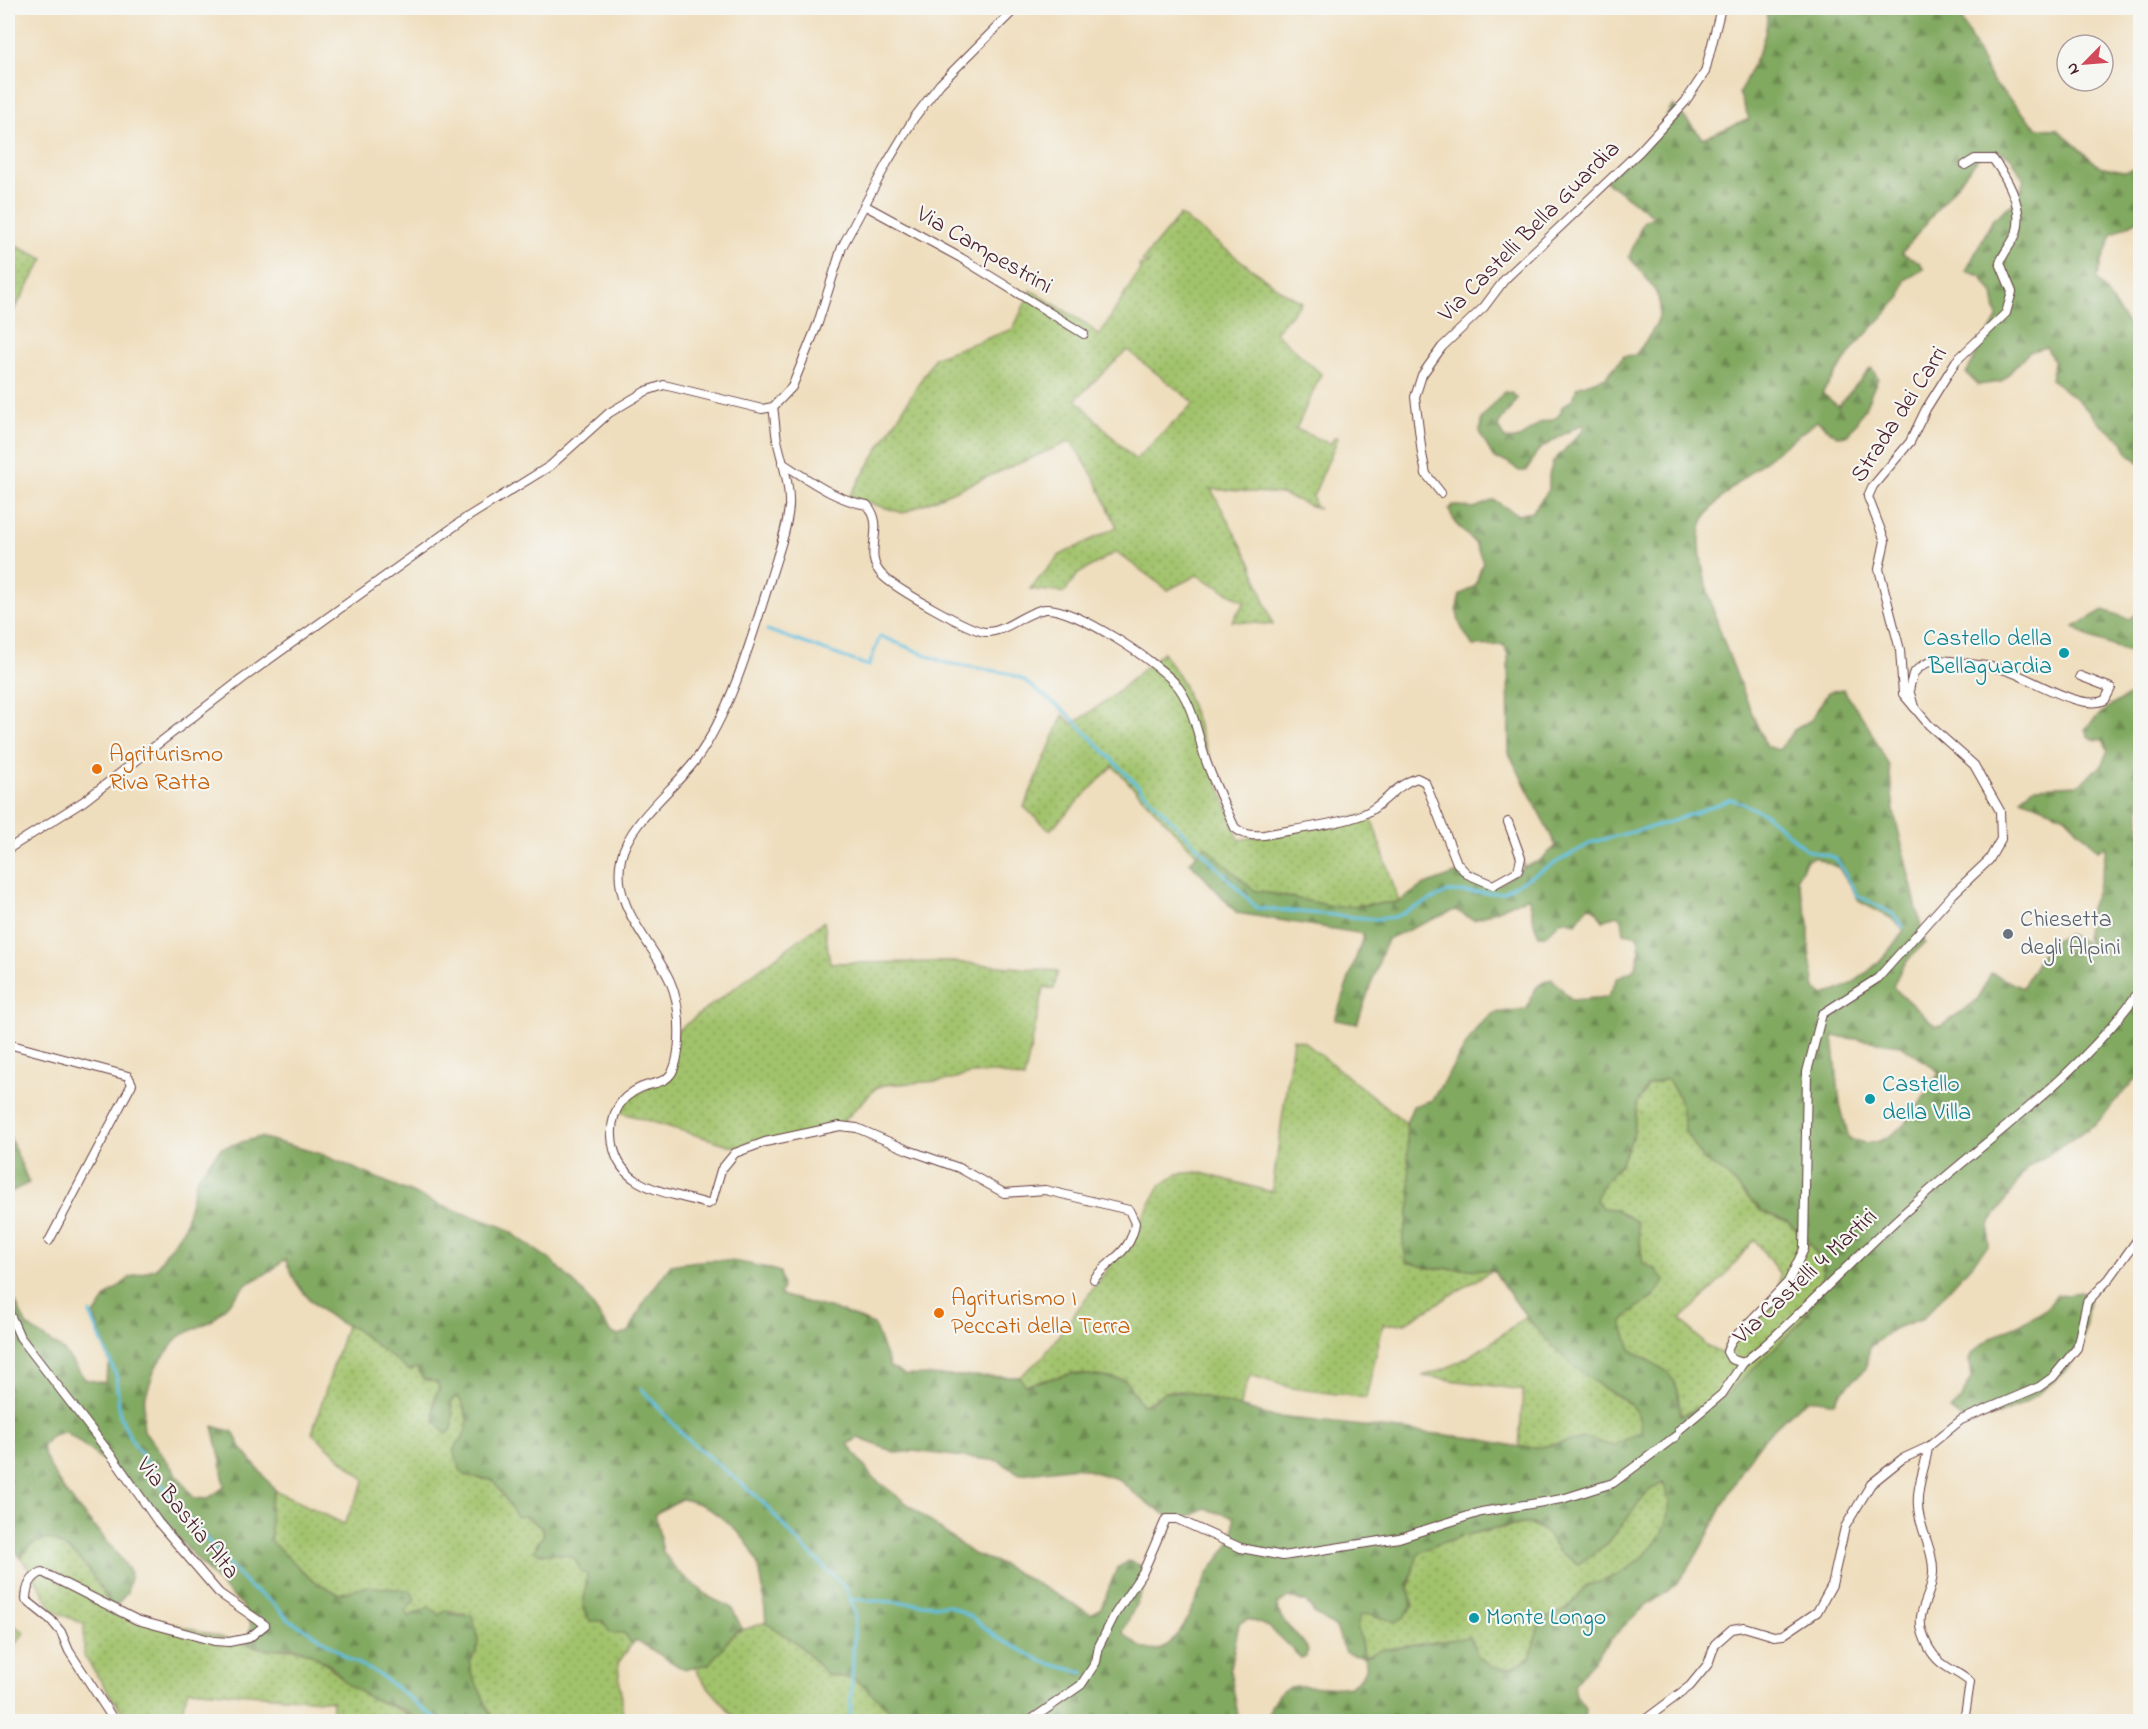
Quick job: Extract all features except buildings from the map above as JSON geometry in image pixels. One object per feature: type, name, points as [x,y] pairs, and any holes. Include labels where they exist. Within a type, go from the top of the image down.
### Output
[{"type":"street","points":[[8,849],[84,801],[242,679],[466,518],[550,466],[596,423],[624,403],[654,387],[673,386],[762,409],[773,407],[782,400],[799,373],[842,247],[914,118],[940,84],[1016,8]]},
{"type":"street","name":"Via Castelli Bella Guardia","points":[[1441,493],[1426,474],[1422,454],[1415,397],[1422,375],[1442,347],[1484,307],[1505,279],[1640,151],[1685,102],[1705,72],[1721,8]]},
{"type":"street","name":"Strada dei Carri","points":[[1914,707],[1906,701],[1903,694],[1900,650],[1879,569],[1884,536],[1868,497],[1910,442],[1926,409],[1956,362],[2002,320],[2010,304],[2011,289],[2000,263],[2017,231],[2015,202],[1994,159],[1975,159],[1965,165]]},
{"type":"street","name":"Via Campestrini","points":[[864,205],[961,258],[1084,334]]},
{"type":"street","points":[[773,407],[787,480],[789,507],[777,555],[745,657],[706,744],[634,832],[620,861],[620,883],[630,915],[669,979],[675,996],[679,1039],[674,1069],[666,1081],[629,1095],[617,1109],[611,1133],[616,1161],[624,1173],[643,1184],[708,1204],[712,1201],[721,1170],[735,1153],[765,1142],[831,1126],[857,1128],[908,1150],[959,1168],[1004,1193],[1045,1190],[1129,1210],[1135,1223],[1131,1236],[1118,1259],[1094,1279]]},
{"type":"street","points":[[782,463],[824,489],[854,503],[867,505],[876,520],[872,558],[882,575],[970,628],[990,632],[1032,612],[1058,609],[1158,666],[1187,700],[1207,762],[1235,828],[1241,833],[1252,836],[1264,835],[1358,816],[1377,806],[1408,780],[1417,778],[1425,782],[1457,863],[1467,874],[1493,885],[1518,871],[1521,858],[1508,822]]},
{"type":"street","points":[[1914,707],[1909,690],[1913,674],[1924,664],[1938,659],[2004,669],[2079,700],[2096,703],[2105,700],[2111,688],[2080,676]]},
{"type":"street","name":"Via Castelli 4 Martiri","points":[[1914,707],[1929,725],[1974,765],[2000,812],[2001,839],[1989,860],[1953,894],[1882,974],[1822,1014],[1807,1072],[1804,1249],[1788,1282],[1730,1344],[1727,1352],[1731,1359],[1743,1363],[1789,1323],[1912,1205],[2052,1087],[2110,1029],[2140,990]]},
{"type":"street","points":[[8,1044],[128,1076],[132,1084],[49,1241]]},
{"type":"street","points":[[1642,1722],[1690,1686],[1708,1664],[1715,1644],[1732,1629],[1744,1627],[1779,1636],[1792,1631],[1817,1612],[1832,1585],[1845,1527],[1865,1492],[1894,1465],[1928,1447],[1961,1420],[2040,1387],[2060,1371],[2078,1348],[2087,1302],[2109,1279],[2140,1236]]},
{"type":"street","name":"Via Bastia Alta","points":[[8,1310],[21,1337],[114,1459],[158,1522],[219,1593],[265,1625],[249,1638],[229,1642],[214,1641],[137,1620],[42,1572],[34,1575],[28,1587],[26,1600],[51,1620],[61,1632],[69,1651],[115,1722]]},
{"type":"street","points":[[1028,1722],[1081,1685],[1096,1662],[1099,1646],[1115,1614],[1143,1572],[1166,1519],[1177,1519],[1241,1548],[1283,1556],[1393,1539],[1481,1512],[1571,1497],[1613,1483],[1722,1394],[1743,1363]]},
{"type":"street","points":[[1928,1447],[1917,1500],[1933,1569],[1929,1590],[1920,1612],[1921,1623],[1928,1646],[1937,1659],[1948,1670],[1970,1682],[1964,1722]]},
{"type":"green space","points":[[1765,8],[1878,8],[1891,14],[1904,8],[1956,8],[1992,81],[2037,128],[2057,129],[2099,166],[2124,171],[2140,167],[2140,219],[2112,234],[2096,278],[2140,343],[2140,463],[2126,451],[2123,441],[2101,425],[2080,402],[2051,379],[2054,361],[2046,347],[2029,352],[2001,382],[1978,385],[1966,373],[1997,318],[1993,294],[1981,276],[1966,271],[1993,219],[2017,200],[2024,180],[2006,154],[1984,151],[1902,253],[1919,262],[1924,269],[1905,280],[1901,297],[1856,345],[1822,393],[1838,406],[1871,368],[1878,378],[1864,410],[1848,435],[1837,436],[1817,421],[1729,491],[1706,516],[1700,535],[1702,561],[1709,594],[1732,665],[1766,746],[1779,750],[1794,730],[1811,720],[1828,692],[1843,689],[1867,724],[1889,766],[1894,812],[1925,943],[1906,963],[1893,987],[1935,1026],[1941,1026],[1977,1000],[1991,973],[2022,988],[2049,942],[2068,934],[2092,945],[2086,938],[2087,919],[2100,883],[2106,846],[2098,850],[2065,816],[2021,798],[2035,787],[2078,785],[2101,766],[2108,750],[2103,740],[2091,738],[2087,735],[2085,728],[2108,707],[2136,692],[2140,681],[2140,1077],[2133,1081],[2097,1123],[2027,1168],[1989,1225],[1989,1245],[1923,1318],[1893,1329],[1870,1347],[1866,1368],[1840,1393],[1835,1402],[1805,1401],[1767,1435],[1744,1467],[1703,1543],[1680,1579],[1625,1624],[1574,1685],[1576,1695],[1586,1708],[1585,1721],[1267,1721],[1272,1704],[1279,1693],[1288,1688],[1350,1686],[1366,1670],[1364,1657],[1345,1652],[1336,1628],[1315,1614],[1306,1602],[1288,1597],[1278,1604],[1279,1612],[1308,1650],[1306,1656],[1301,1658],[1269,1627],[1248,1619],[1239,1623],[1230,1670],[1239,1721],[903,1721],[855,1679],[828,1675],[800,1646],[766,1623],[758,1564],[745,1540],[712,1511],[698,1503],[681,1499],[655,1514],[663,1552],[677,1571],[711,1598],[732,1608],[742,1629],[734,1633],[709,1664],[683,1669],[636,1640],[632,1644],[624,1633],[610,1633],[603,1621],[590,1621],[583,1609],[587,1575],[581,1571],[575,1559],[565,1555],[534,1551],[544,1534],[542,1527],[524,1516],[517,1517],[493,1480],[466,1476],[461,1471],[453,1452],[468,1424],[460,1399],[456,1396],[451,1402],[452,1430],[446,1434],[435,1418],[434,1406],[439,1388],[437,1382],[423,1379],[417,1368],[408,1370],[354,1328],[339,1322],[323,1311],[298,1285],[285,1259],[271,1271],[248,1283],[213,1320],[178,1337],[155,1368],[144,1401],[143,1429],[194,1498],[207,1499],[224,1487],[213,1426],[233,1432],[242,1449],[275,1490],[270,1504],[271,1541],[312,1580],[339,1594],[368,1586],[411,1591],[415,1600],[405,1611],[408,1617],[429,1607],[440,1615],[445,1610],[458,1615],[472,1615],[478,1642],[470,1662],[470,1670],[494,1721],[418,1721],[404,1710],[370,1698],[348,1685],[331,1666],[308,1652],[291,1647],[268,1650],[246,1643],[251,1625],[242,1605],[221,1586],[122,1475],[66,1432],[52,1436],[42,1448],[59,1483],[131,1573],[127,1593],[114,1608],[79,1559],[65,1547],[49,1539],[30,1545],[21,1558],[8,1543],[8,1287],[27,1326],[64,1351],[85,1379],[104,1383],[110,1364],[94,1315],[107,1296],[131,1277],[156,1268],[184,1228],[197,1177],[221,1148],[260,1137],[321,1154],[440,1205],[503,1227],[553,1262],[583,1292],[611,1333],[617,1335],[629,1332],[645,1300],[671,1265],[713,1260],[739,1262],[780,1272],[783,1287],[780,1295],[843,1312],[874,1325],[890,1367],[904,1375],[1019,1377],[1026,1385],[1073,1373],[1125,1380],[1142,1405],[1152,1403],[1164,1392],[1188,1392],[1270,1416],[1474,1438],[1519,1447],[1540,1447],[1586,1438],[1612,1446],[1641,1432],[1638,1415],[1634,1409],[1623,1399],[1585,1375],[1555,1349],[1516,1303],[1493,1270],[1429,1268],[1406,1262],[1403,1239],[1411,1201],[1406,1123],[1413,1106],[1432,1100],[1478,1026],[1494,1013],[1527,1009],[1534,991],[1545,981],[1552,979],[1572,1000],[1608,997],[1618,977],[1632,971],[1636,965],[1640,951],[1638,936],[1624,933],[1622,919],[1616,915],[1603,921],[1595,908],[1588,906],[1576,923],[1562,920],[1546,935],[1539,935],[1528,897],[1474,920],[1455,910],[1387,939],[1357,1024],[1335,1020],[1364,934],[1237,913],[1190,862],[1205,846],[1253,890],[1338,907],[1399,902],[1422,886],[1458,873],[1486,883],[1500,884],[1523,868],[1522,861],[1524,867],[1539,861],[1556,846],[1509,753],[1508,655],[1504,645],[1473,646],[1459,622],[1457,610],[1460,595],[1475,586],[1483,562],[1475,543],[1455,523],[1449,510],[1453,505],[1474,508],[1494,500],[1518,515],[1532,512],[1549,490],[1549,475],[1553,462],[1582,431],[1584,424],[1541,449],[1536,453],[1526,471],[1519,471],[1508,462],[1494,458],[1480,434],[1481,419],[1504,392],[1512,393],[1517,398],[1498,427],[1505,439],[1516,439],[1540,423],[1556,418],[1561,413],[1562,407],[1573,399],[1577,387],[1606,377],[1624,356],[1635,355],[1647,339],[1655,326],[1660,305],[1651,284],[1629,257],[1643,222],[1654,216],[1605,181],[1653,139],[1673,105],[1703,138],[1749,119],[1739,93],[1759,51],[1767,17]],"holes":[[[1814,857],[1839,868],[1860,902],[1891,918],[1904,930],[1889,951],[1859,979],[1823,995],[1815,989],[1809,951],[1809,922],[1797,878],[1807,860]],[[1833,1036],[1901,1045],[1939,1072],[1910,1117],[1901,1127],[1879,1141],[1865,1143],[1849,1139],[1840,1104]],[[1667,1079],[1679,1097],[1686,1133],[1704,1160],[1725,1173],[1761,1211],[1787,1221],[1808,1241],[1823,1263],[1823,1280],[1817,1297],[1799,1324],[1727,1394],[1681,1416],[1677,1388],[1668,1372],[1631,1350],[1622,1323],[1633,1311],[1649,1300],[1664,1281],[1656,1269],[1643,1264],[1637,1222],[1615,1209],[1602,1208],[1596,1200],[1600,1188],[1620,1164],[1633,1136],[1638,1102],[1648,1085]],[[858,1438],[897,1453],[913,1451],[999,1461],[1020,1474],[1076,1467],[1118,1479],[1141,1499],[1168,1516],[1186,1518],[1205,1509],[1234,1517],[1234,1527],[1226,1549],[1211,1569],[1193,1608],[1176,1637],[1165,1646],[1153,1650],[1139,1646],[1123,1632],[1143,1589],[1145,1567],[1129,1561],[1117,1568],[1101,1608],[1091,1614],[1001,1564],[973,1554],[872,1477],[848,1444]],[[1664,1483],[1669,1500],[1669,1510],[1659,1537],[1650,1549],[1627,1569],[1600,1582],[1587,1585],[1569,1608],[1540,1621],[1530,1658],[1513,1668],[1493,1668],[1478,1656],[1470,1637],[1381,1650],[1364,1657],[1357,1625],[1360,1615],[1367,1614],[1397,1622],[1410,1612],[1411,1577],[1418,1555],[1424,1550],[1453,1539],[1491,1529],[1531,1524],[1541,1528],[1559,1551],[1578,1564],[1608,1543],[1648,1491]]]},
{"type":"green space","points":[[1180,215],[1283,292],[1302,302],[1275,332],[1321,374],[1296,429],[1330,444],[1335,437],[1338,438],[1313,497],[1315,507],[1319,509],[1281,494],[1211,489],[1252,565],[1273,625],[1232,621],[1245,602],[1197,575],[1168,590],[1116,552],[1078,574],[1064,593],[1030,589],[1060,555],[1117,527],[1095,479],[1071,441],[903,513],[849,497],[935,357],[1013,329],[1031,290],[1088,325],[1099,336],[1140,270],[1139,265],[1149,264],[1142,261]],"holes":[[[1127,350],[1194,403],[1135,460],[1076,399]]]},
{"type":"green space","points":[[8,242],[44,259],[8,320]]},
{"type":"green space","points":[[2103,610],[2129,619],[2134,615],[2140,619],[2140,656],[2088,637],[2074,627]]},
{"type":"green space","points":[[1163,652],[1183,683],[1239,840],[1370,814],[1399,902],[1338,907],[1253,890],[1205,847],[1197,855],[1113,766],[1050,830],[1024,807],[1063,715],[1073,724],[1114,695]]},
{"type":"green space","points":[[824,921],[830,963],[954,962],[1058,971],[1054,989],[1044,987],[1024,1079],[997,1073],[970,1074],[952,1080],[884,1085],[876,1088],[837,1128],[739,1148],[616,1111],[637,1093],[670,1079],[677,1031]]},
{"type":"green space","points":[[1293,1039],[1303,1041],[1406,1123],[1411,1201],[1403,1239],[1406,1262],[1429,1268],[1493,1270],[1405,1323],[1383,1325],[1366,1398],[1292,1388],[1250,1375],[1239,1408],[1182,1391],[1163,1393],[1142,1405],[1125,1380],[1073,1373],[1025,1385],[1019,1377],[1042,1358],[1134,1233],[1160,1186],[1177,1174],[1198,1172],[1272,1192]]},
{"type":"green space","points":[[1667,1079],[1679,1097],[1686,1133],[1704,1160],[1725,1173],[1761,1211],[1787,1221],[1808,1241],[1823,1263],[1823,1280],[1817,1297],[1799,1324],[1727,1394],[1681,1416],[1677,1388],[1647,1358],[1637,1356],[1631,1350],[1622,1323],[1631,1310],[1655,1297],[1656,1269],[1643,1264],[1637,1222],[1615,1209],[1602,1208],[1596,1200],[1600,1188],[1620,1164],[1633,1136],[1638,1102],[1648,1085]],"holes":[[[1754,1239],[1779,1273],[1780,1292],[1724,1349],[1722,1354],[1706,1346],[1681,1319],[1724,1277]]]},
{"type":"green space","points":[[8,1133],[29,1183],[8,1193]]},
{"type":"green space","points":[[2082,1292],[2089,1301],[2083,1342],[2075,1358],[2054,1381],[2025,1402],[1996,1416],[1966,1422],[1950,1410],[1960,1400],[1971,1378],[1969,1359],[1977,1348],[2037,1314],[2057,1295]]},
{"type":"green space","points":[[1525,1317],[1571,1363],[1633,1406],[1641,1422],[1641,1432],[1613,1446],[1586,1438],[1540,1447],[1519,1447],[1523,1390],[1422,1376],[1463,1360]]},
{"type":"green space","points":[[346,1326],[354,1328],[408,1370],[417,1368],[423,1379],[437,1382],[439,1388],[433,1402],[435,1423],[453,1416],[451,1402],[456,1396],[461,1400],[469,1427],[457,1444],[480,1479],[493,1480],[524,1516],[542,1527],[544,1534],[536,1545],[540,1554],[562,1553],[575,1559],[581,1571],[587,1575],[583,1609],[603,1621],[606,1627],[624,1633],[632,1644],[618,1663],[625,1721],[494,1721],[470,1670],[469,1663],[476,1651],[465,1613],[458,1615],[452,1610],[440,1615],[434,1612],[408,1617],[404,1611],[409,1605],[368,1586],[339,1594],[312,1580],[271,1541],[270,1504],[275,1490],[344,1524],[365,1480],[312,1433]]},
{"type":"green space","points":[[1663,1482],[1670,1510],[1660,1537],[1651,1549],[1627,1569],[1600,1582],[1587,1585],[1569,1608],[1540,1621],[1530,1659],[1513,1668],[1493,1668],[1478,1656],[1470,1637],[1381,1650],[1364,1657],[1357,1625],[1360,1615],[1367,1614],[1381,1619],[1413,1606],[1409,1589],[1416,1558],[1421,1550],[1465,1535],[1529,1523],[1549,1534],[1558,1551],[1578,1564],[1608,1543],[1648,1491]]},
{"type":"green space","points":[[49,1538],[65,1547],[79,1559],[114,1608],[268,1650],[301,1650],[322,1661],[364,1694],[418,1721],[331,1721],[332,1701],[188,1689],[179,1721],[128,1721],[84,1656],[84,1624],[53,1611],[21,1558],[30,1545]]},
{"type":"green space","points":[[766,1622],[800,1646],[828,1675],[855,1679],[904,1721],[738,1721],[702,1680],[694,1666],[709,1664],[734,1633]]},
{"type":"green space","points":[[8,1623],[25,1632],[8,1652]]},
{"type":"waterway","points":[[767,630],[869,666],[880,636],[946,663],[1007,673],[1022,679],[1067,713],[1257,908],[1375,919],[1395,917],[1448,892],[1501,893],[1593,842],[1667,823],[1732,799],[1764,813],[1807,850],[1836,858],[1857,895],[1893,914],[1903,927]]},
{"type":"waterway","points":[[90,1313],[116,1375],[120,1416],[131,1439],[172,1500],[249,1587],[272,1602],[289,1620],[316,1635],[349,1659],[380,1675],[440,1722]]},
{"type":"waterway","points":[[641,1388],[686,1438],[760,1499],[799,1543],[846,1588],[855,1612],[850,1722]]},
{"type":"waterway","points":[[851,1599],[950,1606],[973,1618],[998,1638],[1044,1662],[1084,1673]]},
{"type":"place","name":"Castello della Bellaguardia","points":[[2064,653]]},
{"type":"place","name":"Agriturismo Riva Ratta","points":[[97,769]]},
{"type":"place","name":"Chiesetta degli Alpini","points":[[2008,934]]},
{"type":"place","name":"Castello della Villa","points":[[1870,1099]]},
{"type":"place","name":"Agriturismo I Peccati della Terra","points":[[939,1313]]},
{"type":"place","name":"Monte Longo","points":[[1474,1618]]}]
